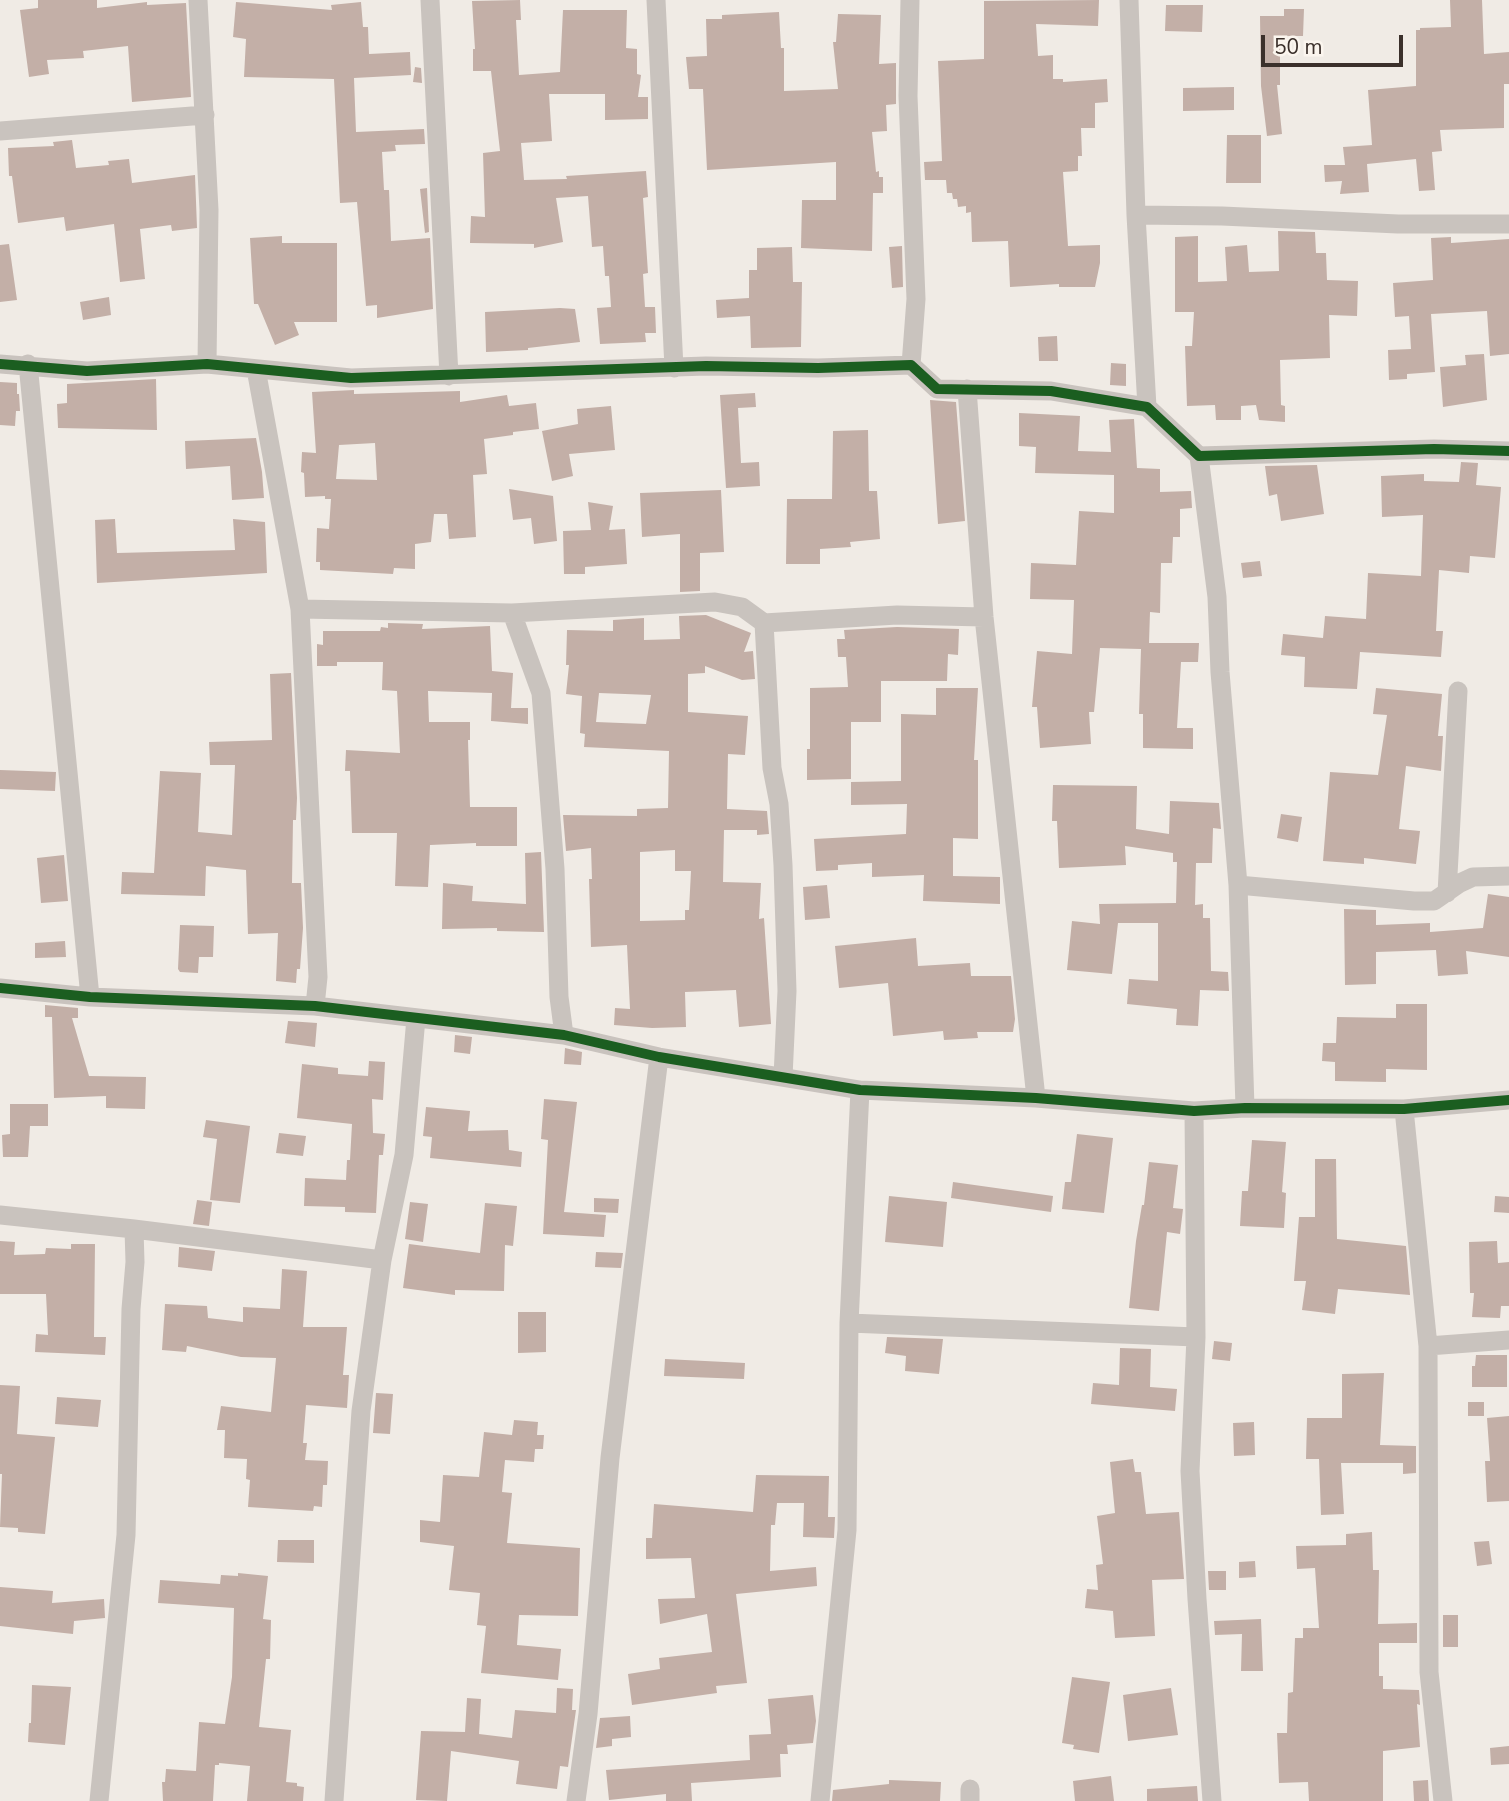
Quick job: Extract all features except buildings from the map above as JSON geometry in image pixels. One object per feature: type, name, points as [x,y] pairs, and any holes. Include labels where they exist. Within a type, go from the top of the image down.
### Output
[{"type":"street","points":[[198,0],[209,211],[207,364]]},
{"type":"street","points":[[430,0],[449,376]]},
{"type":"street","points":[[656,0],[674,368]]},
{"type":"street","points":[[910,0],[908,96],[916,299],[911,365]]},
{"type":"street","points":[[1129,0],[1136,215],[1147,407]]},
{"type":"street","points":[[0,131],[205,115]]},
{"type":"street","points":[[1136,215],[1398,224],[1509,224]]},
{"type":"street","points":[[0,364],[28,364],[87,371],[207,364],[351,378],[706,366],[818,368],[911,365],[937,389],[1051,391],[1147,407],[1199,456],[1217,597],[1220,672],[1238,885],[1245,1108]]},
{"type":"street","points":[[28,364],[90,997]]},
{"type":"street","points":[[256,369],[300,609],[318,977],[315,1006]]},
{"type":"street","points":[[967,389],[984,617],[1036,1098]]},
{"type":"street","points":[[1199,456],[1434,449],[1509,451]]},
{"type":"street","points":[[300,609],[512,613],[715,602],[742,607],[764,623],[897,615],[984,617]]},
{"type":"street","points":[[512,613],[541,693],[555,869],[559,997],[564,1035]]},
{"type":"street","points":[[764,623],[772,768],[779,804],[783,865],[787,991],[783,1077]]},
{"type":"street","points":[[1447,893],[1458,691]]},
{"type":"street","points":[[1238,885],[1434,901],[1473,877],[1509,876]]},
{"type":"street","points":[[0,988],[90,997],[315,1006],[564,1035],[659,1057],[860,1090],[1036,1098],[1194,1111],[1245,1108],[1404,1109],[1509,1100]]},
{"type":"street","points":[[334,1801],[361,1411],[382,1261],[404,1155],[416,1018]]},
{"type":"street","points":[[576,1801],[588,1714],[610,1458],[659,1057]]},
{"type":"street","points":[[820,1801],[847,1531],[849,1322],[860,1090]]},
{"type":"street","points":[[1404,1109],[1428,1346],[1429,1672],[1443,1801]]},
{"type":"street","points":[[1194,1111],[1196,1337],[1190,1471],[1212,1801]]},
{"type":"street","points":[[0,1215],[134,1229],[382,1261]]},
{"type":"street","points":[[99,1801],[126,1535],[134,1229]]},
{"type":"street","points":[[849,1322],[1196,1337]]},
{"type":"street","points":[[1428,1346],[1509,1340]]},
{"type":"cycle path","points":[[0,364],[87,371],[207,364],[351,378],[706,366],[818,368],[911,365],[937,389],[1051,391],[1147,407],[1199,456],[1434,449],[1509,451]]},
{"type":"cycle path","points":[[0,988],[90,997],[315,1006],[564,1035],[659,1057],[860,1090],[1036,1098],[1194,1111],[1245,1108],[1404,1109],[1509,1100]]}]
